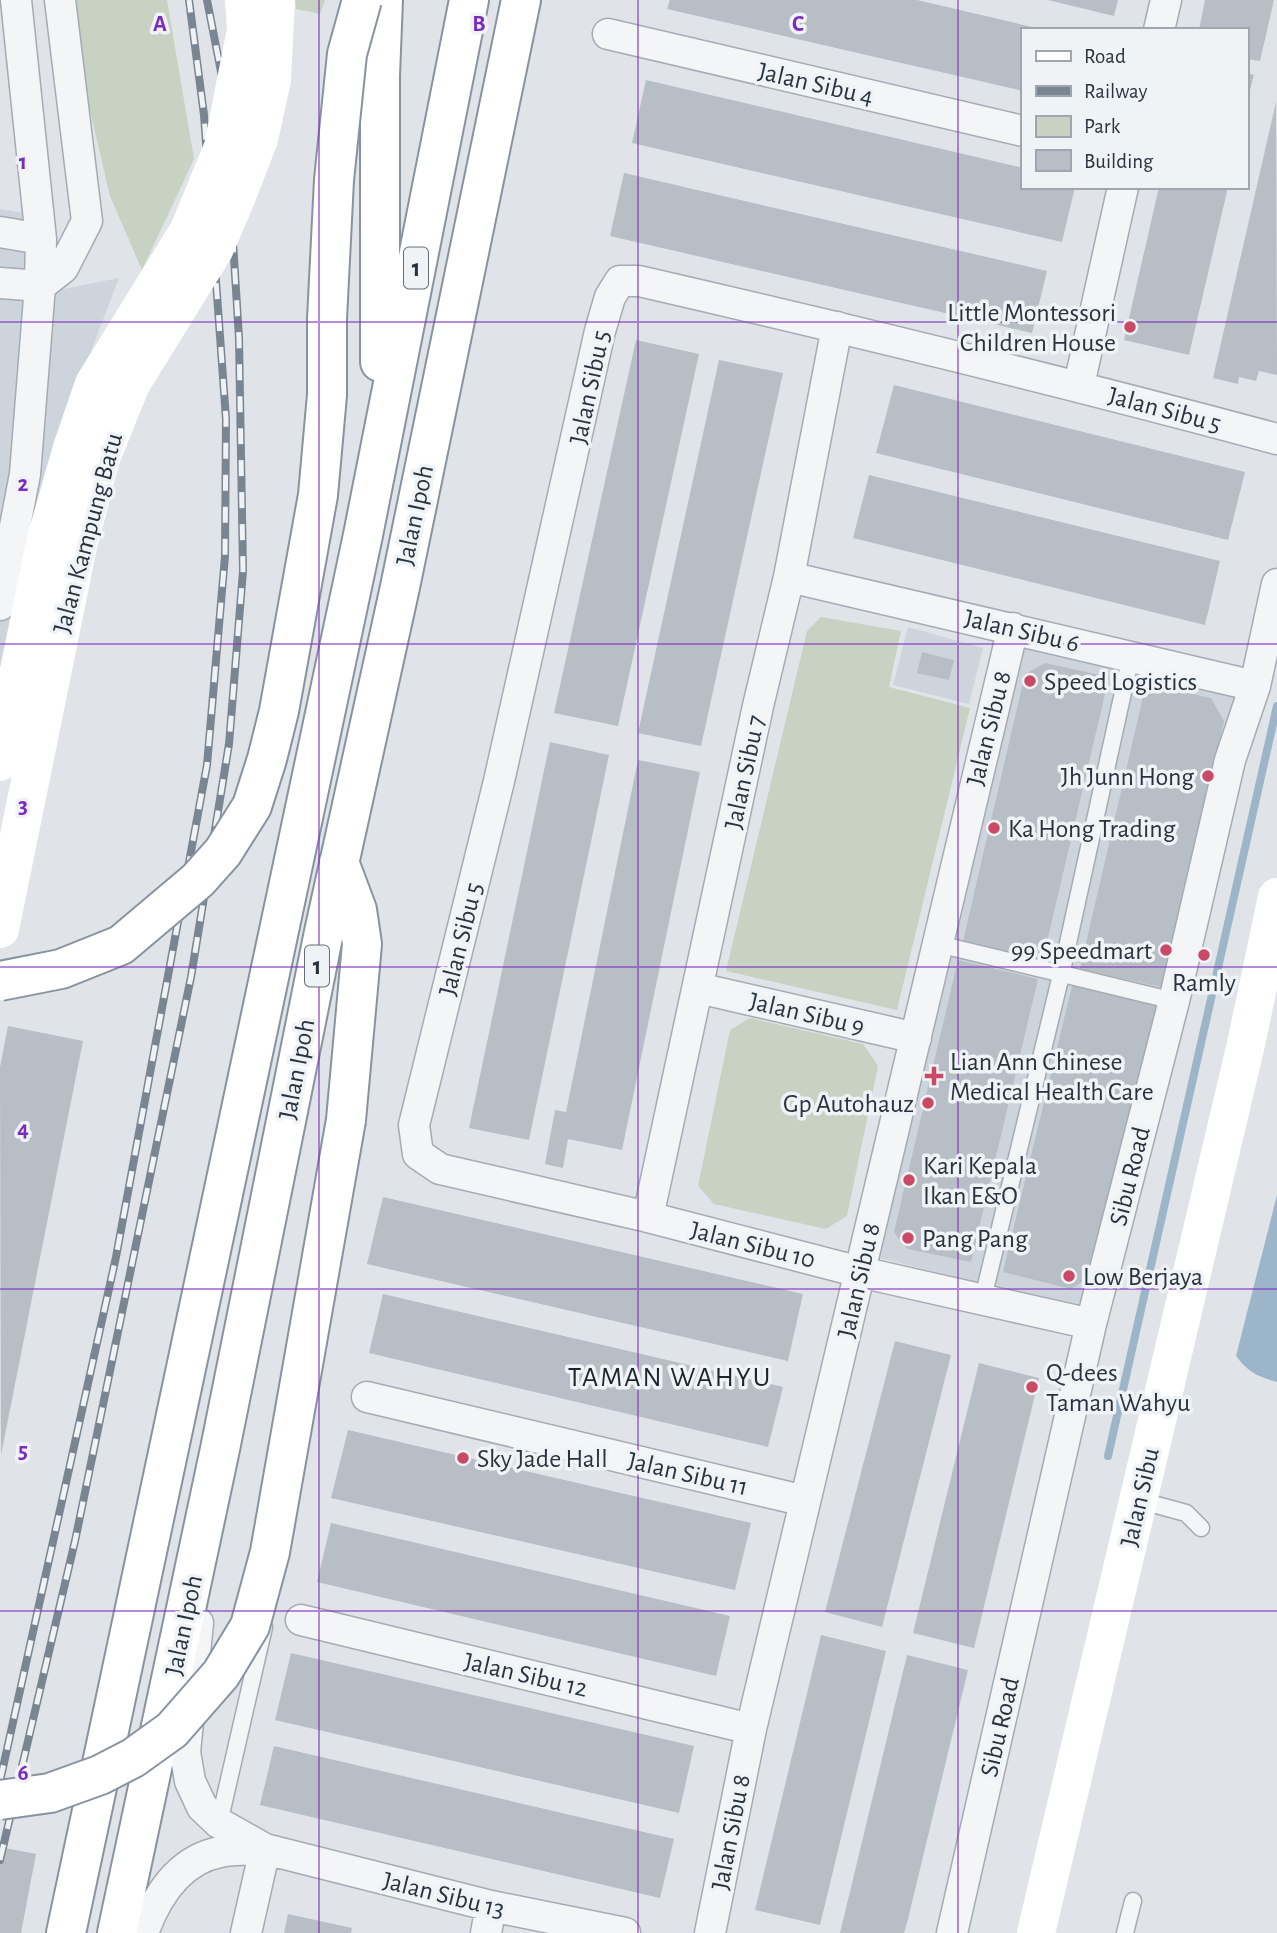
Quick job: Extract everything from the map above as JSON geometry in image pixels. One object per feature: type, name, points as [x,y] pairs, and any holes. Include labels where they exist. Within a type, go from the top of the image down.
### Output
[{"type":"main road","name":"Jalan Kampung Batu","points":[[0,762],[46,539],[72,447],[94,384],[189,230],[223,147],[246,30],[244,0]]},
{"type":"main road","name":"Jalan Kampung Batu","points":[[0,929],[78,546],[101,458],[131,384],[214,250],[236,201],[259,139],[272,80],[276,0]]},
{"type":"main road","points":[[0,981],[61,969],[121,945],[198,880],[223,852],[251,806],[279,711],[318,495],[327,395],[327,319],[334,180],[347,54],[362,0]]},
{"type":"main road","points":[[379,458],[380,75],[383,0]]},
{"type":"main road","name":"Jalan Ipoh","points":[[65,1933],[379,458],[469,0]]},
{"type":"main road","name":"Jalan Ipoh","points":[[117,1933],[521,0]]},
{"type":"main road","points":[[0,1800],[50,1793],[100,1775],[133,1758],[172,1730],[221,1674],[250,1626],[270,1552],[346,1120],[362,971],[362,944],[356,910],[339,862]]},
{"type":"main road","name":"Jalan Sibu","points":[[1036,1933],[1246,1045],[1277,897]]},
{"type":"street","points":[[0,605],[25,474],[40,286],[41,239],[16,0]]},
{"type":"street","points":[[0,283],[40,286],[63,268],[87,221],[60,0]]},
{"type":"street","points":[[1159,28],[1166,0]]},
{"type":"street","name":"Jalan Sibu 4","points":[[608,34],[1021,131]]},
{"type":"street","points":[[1079,385],[1123,189]]},
{"type":"street","points":[[0,232],[41,239]]},
{"type":"street","name":"Jalan Sibu 5","points":[[418,1154],[414,1125],[499,780],[600,331],[610,297],[620,281],[639,281],[1079,385],[1277,439]]},
{"type":"street","name":"Jalan Sibu 7","points":[[648,1217],[758,706],[789,577],[837,327]]},
{"type":"street","name":"Jalan Sibu 6","points":[[789,577],[1255,686]]},
{"type":"street","name":"Sibu Road","points":[[952,1933],[1091,1324],[1174,1002],[1230,760],[1255,686],[1277,584]]},
{"type":"street","name":"Jalan Sibu 8","points":[[710,1933],[751,1728],[1013,628]]},
{"type":"street","name":"Jalan Sibu 9","points":[[698,988],[916,1038]]},
{"type":"street","name":"Jalan Sibu 10","points":[[418,1154],[440,1169],[648,1217],[860,1272],[1091,1324]]},
{"type":"street","name":"Jalan Sibu 11","points":[[367,1397],[805,1500]]},
{"type":"street","name":"Jalan Sibu 13","points":[[220,1449],[197,1626],[185,1752],[190,1781],[202,1807],[219,1823],[265,1849],[488,1919],[625,1933]]},
{"type":"street","name":"Jalan Sibu 12","points":[[301,1620],[751,1728]]},
{"type":"street","points":[[246,1933],[265,1849]]},
{"type":"street","name":"Jalan Sibu 13","points":[[143,1933],[150,1913],[170,1881],[193,1862],[219,1852],[265,1849]]},
{"type":"lane","points":[[983,1298],[1061,975],[1130,656]]},
{"type":"lane","points":[[938,944],[1174,1002]]},
{"type":"lane","points":[[1138,1500],[1186,1513],[1201,1528]]},
{"type":"lane","points":[[219,1823],[267,1613]]},
{"type":"lane","points":[[1125,1933],[1133,1901]]},
{"type":"shaded area","points":[[0,209],[49,217],[53,291],[119,278],[45,471],[0,683]]},
{"type":"shaded area","points":[[908,627],[983,648],[969,704],[893,685]]},
{"type":"shaded area","points":[[1019,639],[1257,697],[1107,1313],[879,1258]]},
{"type":"green space","points":[[64,0],[167,0],[194,159],[142,270],[110,196]]},
{"type":"green space","points":[[295,0],[325,0],[320,14],[296,9]]},
{"type":"green space","points":[[821,617],[901,631],[889,687],[970,708],[897,1010],[726,971],[807,631]]},
{"type":"green space","points":[[750,1018],[863,1044],[878,1066],[847,1216],[826,1229],[714,1204],[698,1186],[730,1030]]},
{"type":"water","points":[[1277,1195],[1277,1382],[1254,1373],[1236,1356]]},
{"type":"building","points":[[670,0],[917,0],[1037,28],[1021,28],[1021,91],[667,9]]},
{"type":"building","points":[[1048,0],[1118,0],[1114,16]]},
{"type":"building","points":[[1205,0],[1274,0],[1260,61],[1249,59],[1249,28],[1199,28]]},
{"type":"building","points":[[1249,74],[1254,75],[1249,94]]},
{"type":"building","points":[[646,80],[1021,168],[1021,189],[1075,189],[1062,242],[632,143]]},
{"type":"building","points":[[1276,102],[1277,375],[1259,371],[1256,381],[1239,377],[1238,384],[1213,378]]},
{"type":"building","points":[[624,173],[1047,271],[1032,333],[610,236]]},
{"type":"building","points":[[1159,189],[1228,189],[1189,355],[1124,340]]},
{"type":"building","points":[[636,340],[699,354],[618,726],[554,713]]},
{"type":"building","points":[[719,360],[783,373],[701,746],[638,733]]},
{"type":"building","points":[[894,385],[1245,472],[1228,540],[876,453]]},
{"type":"building","points":[[869,475],[1220,561],[1205,625],[853,538]]},
{"type":"building","points":[[922,652],[954,660],[949,680],[917,673]]},
{"type":"building","points":[[1045,663],[1109,677],[1043,959],[963,941],[1025,674]]},
{"type":"building","points":[[1146,684],[1211,698],[1224,721],[1161,987],[1080,969]]},
{"type":"building","points":[[550,742],[609,755],[529,1140],[469,1128]]},
{"type":"building","points":[[638,760],[700,772],[622,1150],[568,1139],[563,1168],[545,1164],[555,1110],[566,1112]]},
{"type":"building","points":[[958,960],[1038,979],[971,1262],[907,1249],[894,1232]]},
{"type":"building","points":[[1072,986],[1156,1006],[1092,1275],[1071,1289],[1003,1272]]},
{"type":"building","points":[[8,1026],[83,1041],[1,1455],[0,1067]]},
{"type":"building","points":[[383,1197],[803,1294],[788,1361],[367,1264]]},
{"type":"building","points":[[383,1294],[783,1387],[768,1447],[369,1353]]},
{"type":"building","points":[[895,1341],[951,1355],[882,1627],[825,1612]]},
{"type":"building","points":[[979,1363],[1039,1378],[974,1648],[913,1633]]},
{"type":"building","points":[[348,1430],[751,1523],[735,1590],[331,1498]]},
{"type":"building","points":[[331,1523],[730,1616],[716,1676],[317,1582]]},
{"type":"building","points":[[821,1635],[886,1651],[820,1925],[755,1910]]},
{"type":"building","points":[[291,1653],[694,1746],[679,1813],[275,1720]]},
{"type":"building","points":[[907,1655],[968,1670],[908,1919],[904,1933],[840,1933]]},
{"type":"building","points":[[274,1746],[674,1839],[660,1898],[260,1805]]},
{"type":"building","points":[[0,1847],[36,1854],[21,1933],[0,1933]]},
{"type":"building","points":[[288,1914],[352,1928],[351,1933],[284,1933]]},
{"type":"waterway","points":[[1108,1456],[1277,706]]},
{"type":"railway","points":[[0,1781],[116,1257],[207,765],[225,556],[226,419],[204,115],[189,0]]},
{"type":"railway","points":[[0,1860],[75,1541],[191,977],[229,744],[243,571],[239,338],[223,82],[207,0]]},
{"type":"place","name":"Little Montessori Children House","points":[[1130,327]]},
{"type":"place","name":"Speed Logistics","points":[[1030,681]]},
{"type":"place","name":"Jh Junn Hong","points":[[1208,776]]},
{"type":"place","name":"Ka Hong Trading","points":[[994,828]]},
{"type":"place","name":"99 Speedmart","points":[[1166,950]]},
{"type":"place","name":"Ramly","points":[[1204,955]]},
{"type":"place","name":"Lian Ann Chinese Medical Health Care","points":[[934,1076]]},
{"type":"place","name":"Gp Autohauz","points":[[928,1103]]},
{"type":"place","name":"Kari Kepala Ikan E&O","points":[[909,1180]]},
{"type":"place","name":"Pang Pang","points":[[908,1238]]},
{"type":"place","name":"Low Berjaya","points":[[1069,1276]]},
{"type":"place","name":"Q-dees Taman Wahyu","points":[[1032,1387]]},
{"type":"place","name":"Sky Jade Hall","points":[[463,1458]]},
{"type":"district","name":"TAMAN WAHYU","points":[[670,1376]]}]
